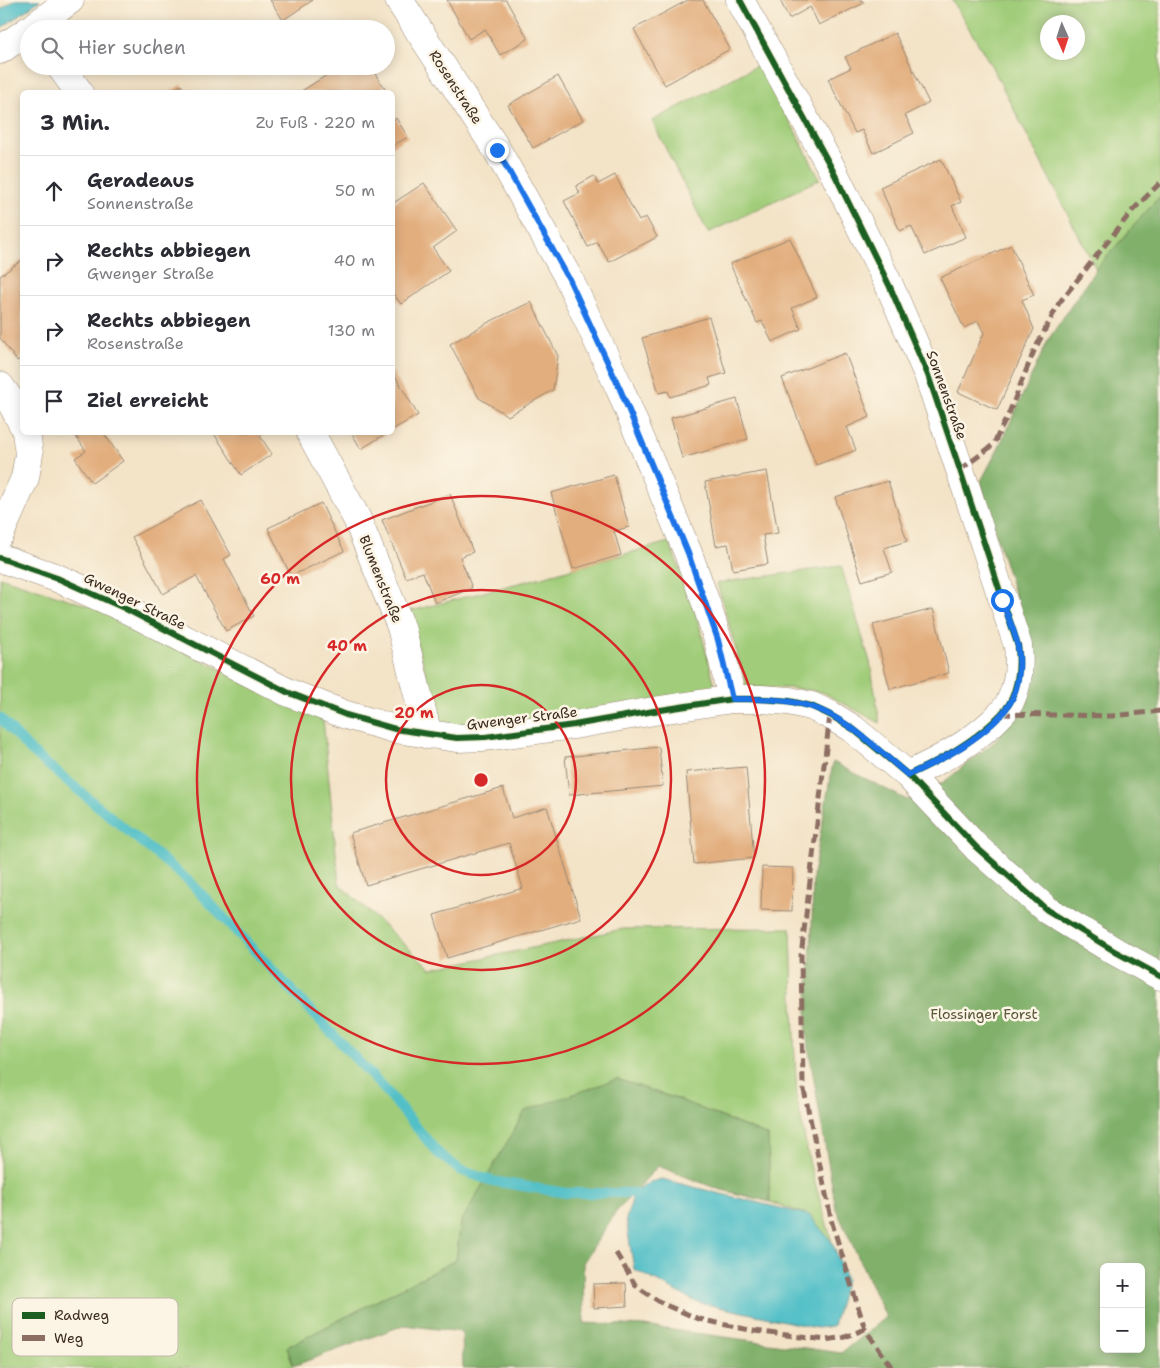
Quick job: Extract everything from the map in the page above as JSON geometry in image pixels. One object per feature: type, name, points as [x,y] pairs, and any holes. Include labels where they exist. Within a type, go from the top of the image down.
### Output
[{"type":"street","points":[[43,20],[70,0]]},
{"type":"street","name":"Rosenstraße","points":[[399,0],[497,150],[569,279],[620,389],[688,553],[718,640],[732,699]]},
{"type":"street","name":"Sonnenstraße","points":[[740,0],[832,169],[890,287],[928,375],[1018,646],[1020,665],[1017,684],[1010,702],[1001,714],[984,730],[955,751],[936,763],[908,775]]},
{"type":"street","points":[[0,50],[20,36]]},
{"type":"street","points":[[67,75],[78,90]]},
{"type":"street","points":[[0,386],[20,419]]},
{"type":"street","points":[[0,534],[25,478],[29,454],[26,435]]},
{"type":"street","name":"Blumenstraße","points":[[312,435],[357,519],[401,627],[428,734]]},
{"type":"street","name":"Gwenger Straße","points":[[0,558],[57,578],[124,608],[287,692],[346,715],[395,729],[457,738],[485,737],[509,735],[732,699],[788,701],[811,706],[830,714],[853,729],[908,775],[977,848],[1047,910],[1160,976]]},
{"type":"green space","points":[[952,0],[1160,0],[1160,196],[1096,269],[991,65]]},
{"type":"green space","points":[[760,64],[820,179],[708,233],[652,121]]},
{"type":"green space","name":"Flossinger Forst","points":[[1160,196],[1160,1368],[463,1368],[462,1332],[404,1325],[293,1366],[287,1347],[456,1260],[461,1222],[525,1111],[617,1079],[680,1100],[768,1136],[770,1202],[718,1189],[658,1166],[616,1212],[583,1263],[584,1323],[644,1326],[841,1353],[886,1317],[836,1209],[806,1033],[813,875],[833,762],[907,800],[944,782],[994,742],[1031,693],[1032,670],[1023,621],[987,507],[981,481],[997,451],[1048,340],[1096,269]]},
{"type":"green space","points":[[669,542],[694,605],[716,690],[546,720],[468,727],[447,724],[440,719],[407,612]]},
{"type":"green space","points":[[841,566],[870,662],[880,723],[822,692],[791,688],[747,688],[717,583]]},
{"type":"green space","points":[[0,577],[92,607],[323,719],[339,884],[431,969],[623,929],[791,928],[797,1099],[810,1165],[832,1242],[809,1215],[770,1202],[768,1136],[680,1100],[617,1079],[461,1221],[456,1260],[287,1347],[293,1366],[286,1368],[0,1368]]},
{"type":"water","points":[[15,0],[40,0],[0,29],[0,10]]},
{"type":"water","points":[[662,1179],[809,1215],[832,1242],[846,1279],[833,1326],[817,1328],[696,1302],[634,1269],[626,1219],[634,1193],[650,1182]]},
{"type":"building","points":[[270,0],[313,0],[283,20]]},
{"type":"building","points":[[447,0],[506,0],[528,39],[500,55],[485,29],[469,39]]},
{"type":"building","points":[[688,0],[703,0],[730,49],[665,85],[634,29]]},
{"type":"building","points":[[780,0],[862,0],[864,3],[819,25],[810,7],[789,19]]},
{"type":"building","points":[[895,33],[929,103],[905,115],[914,133],[873,153],[862,130],[855,133],[828,79],[851,68],[845,57]]},
{"type":"building","points":[[327,75],[376,75],[386,90],[303,90]]},
{"type":"building","points":[[558,76],[583,120],[533,148],[508,105]]},
{"type":"building","points":[[181,85],[185,90],[173,90]]},
{"type":"building","points":[[395,119],[408,137],[395,144]]},
{"type":"building","points":[[941,159],[961,202],[952,206],[966,237],[925,255],[911,226],[900,231],[880,187]]},
{"type":"building","points":[[615,175],[639,221],[646,217],[657,237],[609,262],[597,242],[588,247],[564,201],[580,193],[576,186],[594,176],[598,184]]},
{"type":"building","points":[[424,183],[457,231],[433,248],[449,271],[401,304],[395,296],[395,202]]},
{"type":"building","points":[[790,238],[817,297],[792,308],[801,329],[772,342],[762,321],[757,323],[730,264]]},
{"type":"building","points":[[1011,245],[1034,295],[1022,300],[1034,329],[997,410],[958,392],[984,333],[978,321],[964,328],[940,278]]},
{"type":"building","points":[[20,261],[20,359],[17,361],[0,338],[0,276]]},
{"type":"building","points":[[531,302],[558,356],[553,390],[508,416],[479,398],[450,344],[489,322]]},
{"type":"building","points":[[709,317],[726,373],[709,378],[711,385],[670,397],[668,391],[659,393],[642,338]]},
{"type":"building","points":[[845,353],[870,417],[847,427],[856,450],[816,465],[782,378]]},
{"type":"building","points":[[395,376],[418,415],[395,428]]},
{"type":"building","points":[[737,399],[748,439],[682,458],[671,418]]},
{"type":"building","points":[[75,435],[105,435],[123,461],[92,483],[75,458],[86,451]]},
{"type":"building","points":[[215,435],[261,435],[260,436],[272,454],[241,475]]},
{"type":"building","points":[[353,435],[384,435],[361,449]]},
{"type":"building","points":[[767,471],[778,533],[763,535],[768,564],[733,570],[728,544],[716,546],[705,482]]},
{"type":"building","points":[[614,475],[629,527],[614,531],[621,555],[573,569],[551,493]]},
{"type":"building","points":[[888,481],[907,541],[884,548],[892,572],[862,581],[835,497]]},
{"type":"building","points":[[450,494],[473,552],[460,557],[472,588],[435,603],[423,572],[406,578],[382,520]]},
{"type":"building","points":[[201,500],[231,555],[224,559],[254,616],[226,631],[196,576],[163,594],[132,537]]},
{"type":"building","points":[[321,503],[344,551],[291,576],[268,528]]},
{"type":"building","points":[[933,609],[949,673],[890,689],[873,625]]},
{"type":"building","points":[[659,747],[663,786],[569,795],[565,757]]},
{"type":"building","points":[[746,767],[754,858],[694,864],[686,772]]},
{"type":"building","points":[[503,788],[512,818],[547,807],[581,918],[447,958],[434,915],[523,888],[509,843],[366,885],[350,833]]},
{"type":"building","points":[[762,867],[793,868],[792,911],[761,910]]},
{"type":"building","points":[[626,1283],[627,1306],[594,1308],[593,1284]]},
{"type":"waterway","points":[[0,718],[31,751],[191,883],[387,1092],[438,1153],[460,1170],[492,1181],[566,1193],[634,1193]]},
{"type":"marked path","points":[[960,470],[993,445],[1009,413],[1034,351],[1059,303],[1132,211],[1160,183]]},
{"type":"marked path","points":[[1001,714],[1112,716],[1160,711]]},
{"type":"marked path","points":[[830,715],[801,956],[803,1085],[832,1223],[865,1329],[892,1368]]},
{"type":"marked path","points":[[616,1253],[636,1286],[663,1304],[699,1319],[754,1331],[826,1340],[845,1337],[865,1329]]},
{"type":"cycle path","points":[[740,0],[832,169],[890,287],[928,375],[1018,646],[1019,667],[1017,681],[1013,695],[1004,710],[993,722],[963,745],[908,775]]},
{"type":"cycle path","points":[[0,558],[57,578],[124,608],[287,692],[346,715],[395,729],[457,738],[485,737],[574,725],[732,699],[789,701],[811,706],[853,729],[908,775],[977,848],[1047,910],[1160,976]]},
{"type":"route","points":[[497,150],[569,279],[620,389],[688,553],[718,640],[732,699],[788,701],[811,706],[830,714],[853,729],[908,775],[936,763],[955,751],[984,730],[1001,714],[1010,702],[1017,684],[1020,665],[1018,646],[1002,600]]}]
